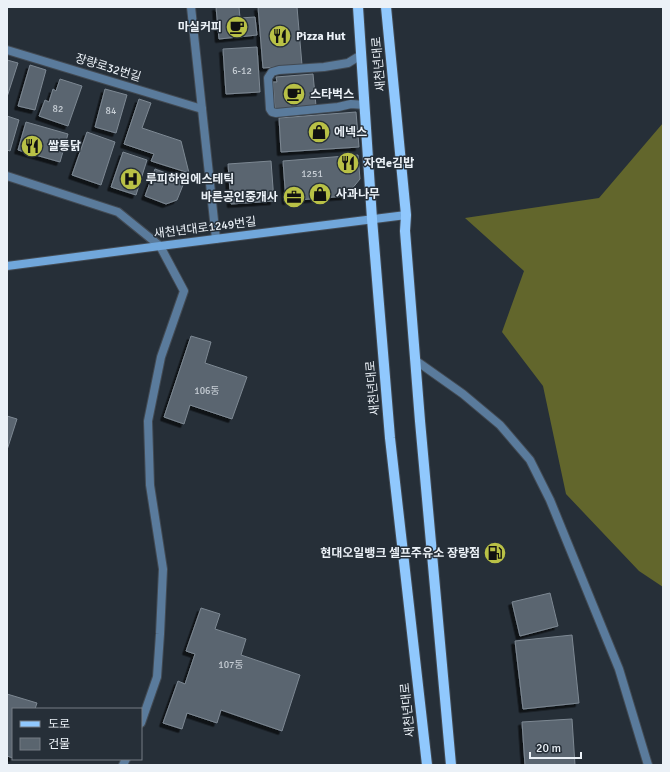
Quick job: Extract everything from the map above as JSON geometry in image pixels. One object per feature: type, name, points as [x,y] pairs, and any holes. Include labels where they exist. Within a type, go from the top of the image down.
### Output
[{"type":"main road","name":"새천년대로","points":[[358,7],[372,219],[390,438],[427,765]]},
{"type":"main road","name":"새천년대로","points":[[386,7],[406,216],[415,360],[451,765]]},
{"type":"street","points":[[191,7],[216,240]]},
{"type":"street","name":"장량로32번길","points":[[7,50],[202,109]]},
{"type":"street","points":[[361,55],[348,63],[324,67],[279,70],[272,72],[268,78],[270,109],[272,112],[276,113],[338,107],[351,104],[364,105]]},
{"type":"street","points":[[7,176],[118,212],[160,246],[184,290],[161,357],[148,421],[150,485],[163,569],[157,677],[142,721]]},
{"type":"street","name":"새천년대로1249번길","points":[[7,266],[372,219],[406,216]]},
{"type":"street","points":[[415,360],[463,394],[500,425],[530,460],[550,500],[619,669],[648,765]]},
{"type":"green space","points":[[663,123],[663,587],[639,571],[566,494],[543,386],[502,332],[524,271],[465,218],[599,198]]},
{"type":"building","name":"마실커피","points":[[216,7],[239,7],[240,18],[255,17],[257,35],[219,39]]},
{"type":"building","name":"Pizza Hut","points":[[258,7],[297,7],[302,65],[263,68]]},
{"type":"building","points":[[257,47],[260,92],[226,94],[223,49]]},
{"type":"building","points":[[7,60],[18,63],[7,97]]},
{"type":"building","points":[[30,65],[46,70],[35,110],[18,106]]},
{"type":"building","name":"스타벅스","points":[[313,74],[316,106],[275,109],[273,82],[277,82],[276,77]]},
{"type":"building","points":[[60,79],[82,86],[68,126],[39,116],[45,100],[49,102],[53,89],[56,91]]},
{"type":"building","points":[[105,89],[127,95],[116,133],[95,127]]},
{"type":"building","points":[[139,99],[151,103],[142,128],[181,141],[189,173],[151,161],[154,154],[124,144]]},
{"type":"building","name":"에넥스","points":[[356,112],[359,147],[281,152],[279,118]]},
{"type":"building","points":[[7,116],[19,120],[10,151],[7,150]]},
{"type":"building","points":[[26,122],[68,134],[60,162],[18,150]]},
{"type":"building","points":[[87,132],[115,142],[101,185],[72,175]]},
{"type":"building","points":[[123,152],[147,160],[136,195],[111,187]]},
{"type":"building","points":[[358,155],[360,179],[346,196],[286,201],[283,161]]},
{"type":"building","points":[[271,161],[274,201],[231,204],[228,164]]},
{"type":"building","points":[[155,169],[185,180],[177,200],[166,204],[145,196]]},
{"type":"building","points":[[191,336],[211,342],[205,363],[247,377],[232,419],[190,405],[184,424],[164,417]]},
{"type":"building","points":[[7,416],[17,419],[7,450]]},
{"type":"building","points":[[550,593],[558,626],[520,636],[512,602]]},
{"type":"building","points":[[201,608],[220,614],[215,629],[246,639],[241,655],[300,675],[282,731],[221,710],[217,723],[187,713],[182,729],[163,723],[178,681],[185,684],[195,654],[186,651]]},
{"type":"building","points":[[572,635],[579,703],[523,709],[515,641]]},
{"type":"building","points":[[7,694],[37,703],[35,708],[12,708],[12,758],[7,756]]},
{"type":"building","points":[[572,719],[575,765],[525,765],[522,722]]},
{"type":"place","name":"마실커피","points":[[237,27]]},
{"type":"place","name":"Pizza Hut","points":[[280,36]]},
{"type":"place","name":"스타벅스","points":[[294,94]]},
{"type":"place","name":"에넥스","points":[[319,132]]},
{"type":"place","name":"쌀통닭","points":[[32,146]]},
{"type":"place","name":"자연e김밥","points":[[348,163]]},
{"type":"place","name":"루피하임에스테틱","points":[[131,179]]},
{"type":"place","name":"사과나무","points":[[320,194]]},
{"type":"place","name":"바른공인중개사","points":[[294,197]]},
{"type":"place","name":"현대오일뱅크 셀프주유소 장량점","points":[[495,553]]}]
